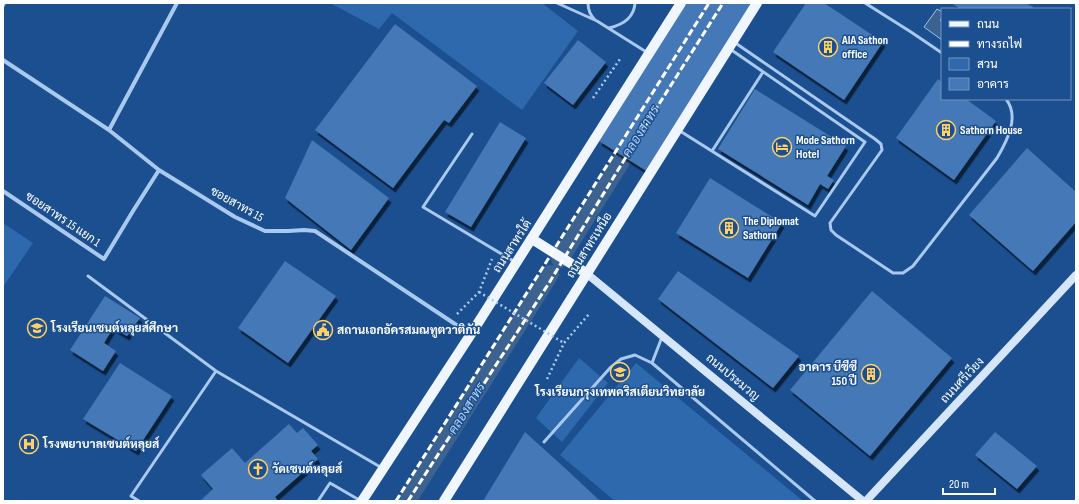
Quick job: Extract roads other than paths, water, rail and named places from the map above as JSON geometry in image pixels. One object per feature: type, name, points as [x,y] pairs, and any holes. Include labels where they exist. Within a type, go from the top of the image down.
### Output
[{"type":"main road","name":"ถนนสาทรใต้","points":[[362,501],[471,334],[681,3]]},
{"type":"main road","name":"ถนนสาทรเหนือ","points":[[444,501],[757,3]]},
{"type":"main road","points":[[532,238],[586,273]]},
{"type":"street","points":[[109,130],[177,3]]},
{"type":"street","name":"ซอยสาทร 15","points":[[3,60],[109,130],[160,170],[236,217],[265,231],[316,231],[471,334]]},
{"type":"street","name":"ซอยสาทร 15 แยก 1","points":[[3,191],[104,258],[160,170]]},
{"type":"street","name":"ถนนประมวญ","points":[[586,273],[862,500]]},
{"type":"street","name":"ถนนศรีเวียง","points":[[862,500],[1076,275]]},
{"type":"lane","points":[[557,3],[597,21]]},
{"type":"lane","points":[[588,3],[588,9],[591,16],[597,21],[650,54]]},
{"type":"lane","points":[[608,28],[619,26],[626,21],[632,15],[635,8],[635,3]]},
{"type":"lane","points":[[865,3],[941,52]]},
{"type":"lane","points":[[677,129],[815,216],[865,142],[763,72],[731,45]]},
{"type":"lane","points":[[731,45],[876,139],[881,144],[882,150],[830,223],[831,230],[836,235],[893,273],[903,273],[913,266],[997,158],[1008,138],[1011,126],[1011,110],[1006,100]]},
{"type":"lane","points":[[712,151],[763,72]]},
{"type":"lane","points":[[472,134],[423,207],[516,263]]},
{"type":"lane","points":[[88,276],[216,371],[383,469]]},
{"type":"lane","points":[[652,364],[662,335]]},
{"type":"lane","points":[[544,442],[610,368],[621,359],[635,355],[652,364],[815,501]]},
{"type":"lane","points":[[139,501],[131,496],[216,371]]},
{"type":"lane","points":[[318,501],[330,483],[362,501]]},
{"type":"waterway","name":"คลองสาทร","points":[[560,259],[637,136]]},
{"type":"waterway","name":"คลองสาทร","points":[[407,501],[550,274]]},
{"type":"railway","points":[[396,501],[709,3]]},
{"type":"railway","points":[[408,501],[549,283],[640,134],[723,3]]},
{"type":"place","name":"AIA Sathon office","points":[[828,47]]},
{"type":"place","name":"Sathorn House","points":[[946,130]]},
{"type":"place","name":"Mode Sathorn Hotel","points":[[782,147]]},
{"type":"place","name":"The Diplomat Sathorn","points":[[729,228]]},
{"type":"place","name":"โรงเรียนเซนต์หลุยส์ศึกษา","points":[[37,328]]},
{"type":"place","name":"สถานเอกอัครสมณทูตวาติกัน","points":[[323,330]]},
{"type":"place","name":"โรงเรียนกรุงเทพคริสเตียนวิทยาลัย","points":[[620,372]]},
{"type":"place","name":"อาคาร บีซีซี 150 ปี","points":[[871,374]]},
{"type":"place","name":"โรงพยาบาลเซนต์หลุยส์","points":[[29,444]]},
{"type":"place","name":"วัดเซนต์หลุยส์","points":[[258,469]]}]
